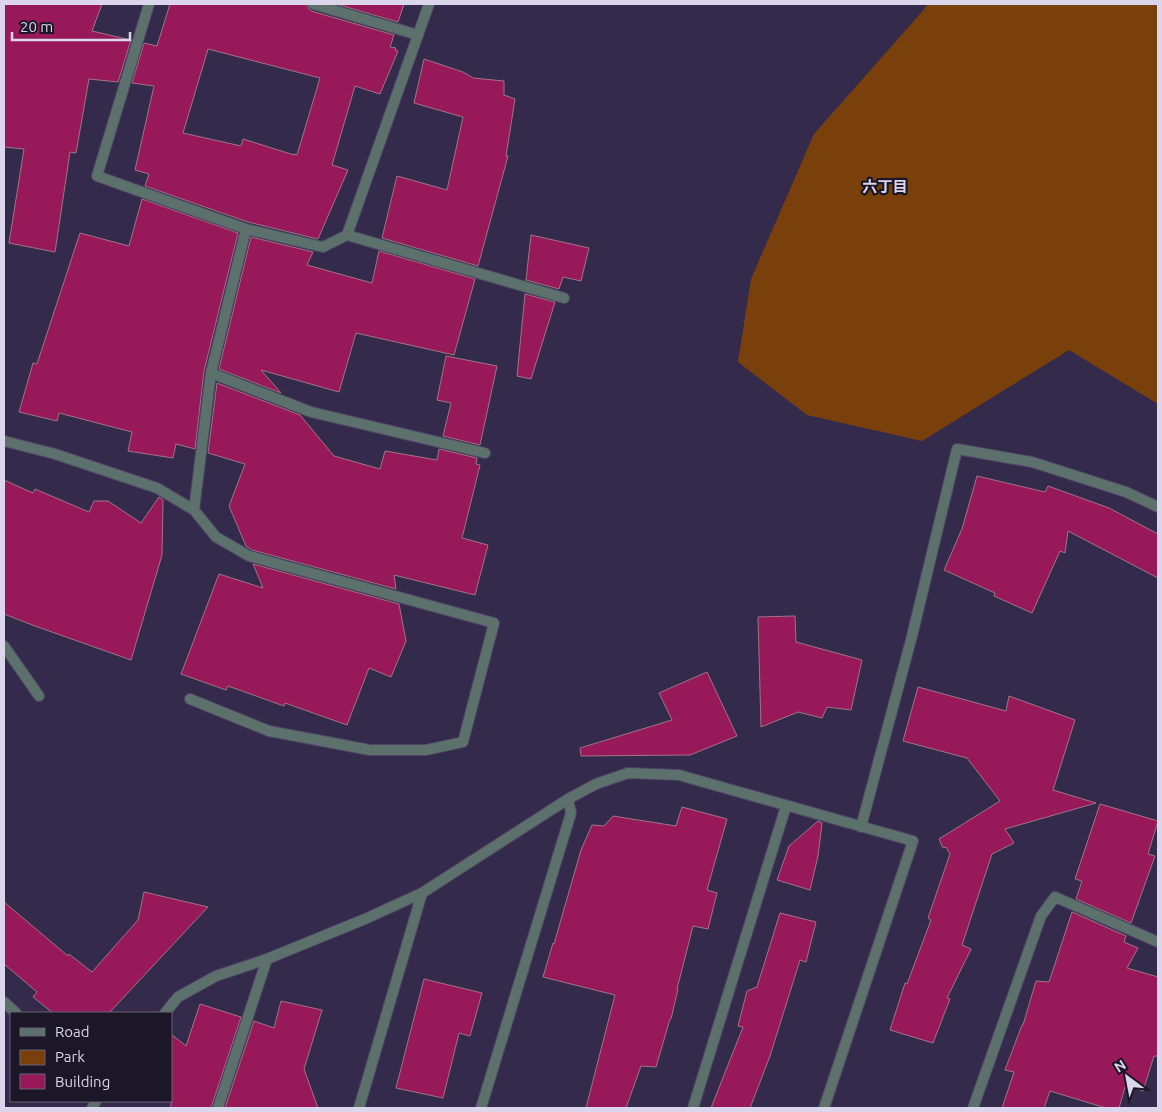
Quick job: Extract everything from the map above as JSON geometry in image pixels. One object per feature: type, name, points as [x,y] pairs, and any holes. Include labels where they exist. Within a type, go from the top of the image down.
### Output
[{"type":"street","points":[[149,4],[97,176],[246,229],[323,248],[347,235],[429,4]]},
{"type":"street","points":[[313,4],[418,35]]},
{"type":"street","points":[[194,510],[211,373],[246,229]]},
{"type":"street","points":[[347,235],[564,298]]},
{"type":"street","points":[[211,373],[311,412],[485,453]]},
{"type":"street","points":[[4,441],[55,454],[157,488],[194,510],[216,536],[249,556],[494,623],[463,742],[426,750],[370,750],[269,731],[190,699]]},
{"type":"street","points":[[861,827],[912,636],[957,449],[1032,462],[1126,492],[1158,508]]},
{"type":"street","points":[[4,646],[40,696]]},
{"type":"street","points":[[166,1012],[178,997],[216,976],[267,959],[366,919],[422,893],[568,799],[596,784],[628,773],[679,775],[913,841],[824,1108]]},
{"type":"street","points":[[481,1108],[571,813],[568,799]]},
{"type":"street","points":[[693,1108],[786,806]]},
{"type":"street","points":[[359,1108],[422,893]]},
{"type":"street","points":[[973,1108],[1041,916],[1055,897],[1158,942]]},
{"type":"street","points":[[218,1108],[267,959]]},
{"type":"street","points":[[4,1002],[15,1012]]},
{"type":"green space","points":[[928,4],[1158,4],[1158,404],[1069,350],[922,441],[807,415],[738,362],[751,279],[814,134]]},
{"type":"building","points":[[4,4],[102,4],[92,31],[131,40],[118,82],[89,79],[76,153],[70,152],[55,252],[9,243],[24,149],[4,147]]},
{"type":"building","points":[[170,4],[306,4],[311,11],[394,35],[390,47],[396,48],[395,50],[398,51],[380,94],[355,86],[332,165],[348,170],[318,239],[248,222],[145,186],[149,174],[135,170],[154,86],[132,83],[144,43],[157,46]],"holes":[[[208,49],[320,78],[297,155],[243,139],[241,146],[183,133]]]},
{"type":"building","points":[[336,4],[404,4],[398,22]]},
{"type":"building","points":[[424,59],[463,72],[473,78],[504,81],[504,95],[515,99],[506,156],[508,156],[478,266],[382,238],[397,176],[447,190],[463,117],[414,103]]},
{"type":"building","points":[[142,199],[238,233],[204,371],[195,449],[176,444],[173,458],[128,451],[132,432],[59,413],[57,421],[19,412],[33,363],[37,364],[80,233],[129,246]]},
{"type":"building","points":[[531,235],[589,248],[581,281],[563,277],[559,289],[526,280]]},
{"type":"building","points":[[251,237],[313,252],[307,265],[372,283],[379,251],[475,279],[454,355],[356,333],[339,392],[261,370],[281,393],[219,369]]},
{"type":"building","points":[[525,294],[555,302],[531,379],[517,376]]},
{"type":"building","points":[[446,356],[497,366],[480,445],[443,436],[451,403],[437,400]]},
{"type":"building","points":[[217,383],[300,415],[334,456],[380,469],[385,451],[437,460],[439,449],[477,458],[476,464],[480,465],[462,538],[488,545],[475,595],[394,575],[396,589],[252,550],[246,546],[229,506],[245,464],[208,453]]},
{"type":"building","points":[[977,476],[1045,492],[1048,486],[1109,508],[1158,534],[1158,578],[1068,531],[1065,553],[1060,551],[1032,613],[994,596],[995,593],[944,570],[962,529]]},
{"type":"building","points":[[4,480],[33,493],[35,489],[89,512],[94,501],[108,501],[141,523],[159,497],[163,500],[162,555],[131,660],[4,614]]},
{"type":"building","points":[[253,564],[399,604],[406,641],[391,677],[369,668],[347,725],[285,703],[284,706],[228,686],[226,690],[181,674],[219,574],[263,588]]},
{"type":"building","points":[[795,616],[796,642],[862,660],[851,710],[827,707],[822,718],[798,712],[761,727],[758,617]]},
{"type":"building","points":[[707,672],[737,736],[690,755],[581,756],[580,748],[672,720],[659,693]]},
{"type":"building","points":[[918,687],[1006,711],[1009,696],[1075,720],[1053,790],[1096,803],[1005,829],[1014,843],[992,854],[962,945],[971,949],[947,998],[950,999],[933,1043],[890,1030],[905,983],[907,984],[931,920],[928,918],[950,854],[946,847],[943,848],[939,839],[1000,801],[967,758],[903,741]]},
{"type":"building","points":[[1100,804],[1158,821],[1148,854],[1155,856],[1131,923],[1076,899],[1082,881],[1075,879]]},
{"type":"building","points":[[682,807],[727,819],[707,890],[717,893],[708,929],[693,926],[671,1019],[656,1067],[641,1066],[626,1108],[586,1108],[615,995],[543,977],[581,850],[592,825],[604,826],[613,816],[676,826]]},
{"type":"building","points":[[818,821],[822,823],[818,856],[810,890],[777,880],[789,846]]},
{"type":"building","points":[[144,892],[208,907],[110,1012],[52,1012],[33,997],[37,992],[4,964],[4,902],[68,956],[69,954],[92,972],[138,920]]},
{"type":"building","points":[[1072,912],[1126,936],[1124,942],[1138,948],[1127,968],[1158,977],[1158,1056],[1154,1056],[1143,1091],[1126,1084],[1119,1108],[1106,1108],[1050,1091],[1044,1108],[1002,1108],[1014,1072],[1005,1070],[1023,1025],[1036,981],[1049,982]]},
{"type":"building","points":[[780,913],[816,922],[806,962],[800,960],[770,1056],[750,1108],[711,1108],[743,1027],[738,1026],[747,991],[757,987]]},
{"type":"building","points":[[424,979],[482,993],[470,1036],[459,1033],[443,1098],[396,1088]]},
{"type":"building","points":[[281,1001],[322,1010],[304,1069],[318,1108],[225,1108],[254,1021],[274,1028]]},
{"type":"building","points":[[200,1004],[241,1017],[211,1108],[171,1108],[172,1035],[186,1046]]},
{"type":"district","name":"六丁目","points":[[885,186]]}]
